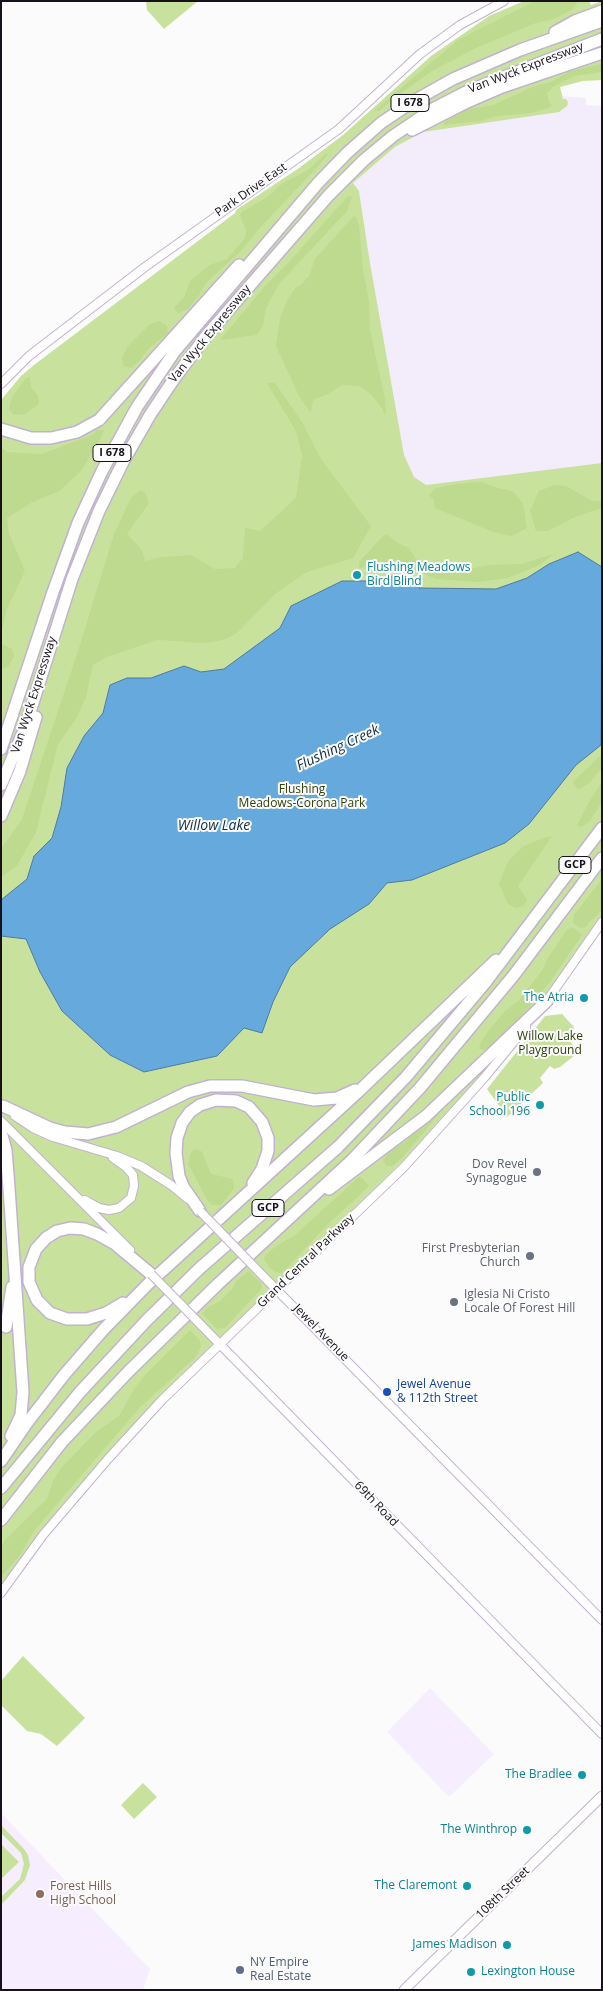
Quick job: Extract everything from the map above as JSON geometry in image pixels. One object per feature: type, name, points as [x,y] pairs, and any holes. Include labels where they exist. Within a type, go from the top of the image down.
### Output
[{"type":"highway","points":[[520,50],[575,21],[602,11]]},
{"type":"highway","name":"Van Wyck Expressway","points":[[1,748],[65,557],[86,505],[143,396],[174,350],[302,202],[352,148],[396,113],[453,78],[520,50],[602,21]]},
{"type":"highway","name":"Van Wyck Expressway","points":[[1,785],[18,746],[69,588],[92,528],[123,462],[150,415],[174,379],[225,313],[334,190],[383,144],[422,116],[468,91],[602,39]]},
{"type":"highway","points":[[383,144],[487,92],[602,53]]},
{"type":"highway","points":[[1,429],[25,437],[51,438],[78,432],[100,420],[268,233],[302,202]]},
{"type":"highway","points":[[1,816],[20,771],[35,721],[44,666]]},
{"type":"highway","name":"GCP","points":[[1,1488],[74,1398],[147,1320],[200,1268],[320,1163],[390,1095],[439,1040],[530,925],[602,828]]},
{"type":"highway","name":"GCP","points":[[1,1520],[46,1461],[84,1418],[182,1319],[352,1160],[431,1076],[514,975],[602,858]]},
{"type":"highway","points":[[150,1279],[106,1238],[93,1232],[75,1228],[61,1230],[46,1238],[34,1253],[29,1267],[31,1287],[40,1304],[50,1313],[67,1319],[91,1318],[119,1306],[150,1279],[233,1206],[370,1082],[530,925]]},
{"type":"highway","points":[[271,1235],[426,1116],[547,1001]]},
{"type":"highway","points":[[2,1105],[50,1128],[88,1134],[116,1127],[188,1092],[210,1086],[242,1086],[303,1099],[320,1100],[342,1096],[370,1082]]},
{"type":"highway","points":[[200,1210],[184,1188],[179,1176],[176,1143],[180,1128],[187,1116],[200,1105],[216,1100],[236,1101],[249,1107],[262,1122],[268,1138],[268,1151],[262,1169],[253,1183],[233,1206]]},
{"type":"highway","points":[[1,1132],[6,1156],[23,1392],[22,1408],[18,1422],[1,1453]]},
{"type":"highway","points":[[6,1326],[14,1263]]},
{"type":"highway","points":[[1,1461],[64,1375],[150,1279]]},
{"type":"main road","name":"108th Street","points":[[404,1990],[602,1796]]},
{"type":"street","name":"Park Drive East","points":[[1,384],[29,356],[145,267],[339,129],[420,54],[460,25],[504,1]]},
{"type":"street","name":"Grand Central Parkway","points":[[1,1593],[31,1550],[108,1459],[162,1400],[404,1167],[484,1078],[547,1001],[602,922]]},
{"type":"street","name":"Jewel Avenue","points":[[2,1105],[20,1120],[40,1131],[128,1160],[171,1184],[200,1210],[602,1620]]},
{"type":"street","points":[[1,1121],[73,1192],[150,1279]]},
{"type":"street","points":[[73,1192],[105,1210],[119,1208],[131,1198],[134,1186],[131,1172],[120,1162],[97,1150]]},
{"type":"street","name":"69th Road","points":[[150,1279],[220,1344],[602,1734]]},
{"type":"shaded area","points":[[562,96],[586,98],[586,105],[602,106],[602,467],[417,493],[400,464],[359,191],[353,183],[395,147],[423,132],[564,109]]},
{"type":"shaded area","points":[[430,1688],[494,1754],[449,1797],[387,1732]]},
{"type":"shaded area","name":"Forest Hills High School","points":[[1,1813],[150,1969],[143,1990],[1,1990]]},
{"type":"green space","points":[[146,1],[198,1],[164,29],[147,10]]},
{"type":"green space","name":"Flushing Meadows-Corona Park","points":[[524,1],[589,1],[591,5],[602,1],[602,80],[583,81],[560,87],[563,99],[566,99],[568,102],[567,106],[559,112],[423,132],[395,147],[353,183],[359,191],[404,455],[414,477],[426,485],[602,463],[602,929],[492,1063],[401,1163],[198,1360],[108,1459],[1,1593],[1,400],[21,376],[34,365],[235,213],[236,210],[299,168],[343,135],[431,56],[489,16]]},
{"type":"green space","points":[[535,1],[578,1],[573,9],[554,19],[536,23],[478,47],[432,71],[379,111],[375,110],[458,40]]},
{"type":"green space","points":[[602,64],[602,72],[574,76],[553,87],[547,93],[549,102],[552,105],[549,108],[531,113],[497,116],[481,121],[443,125],[446,121],[465,110],[493,105],[532,87],[551,82],[570,71]]},
{"type":"green space","points":[[326,153],[328,154],[321,163],[258,230],[241,251],[206,283],[188,309],[178,313],[174,308],[184,297],[190,281],[210,265],[227,259],[245,238],[246,230],[240,216],[242,212],[269,196],[283,183],[308,170]]},
{"type":"green space","points":[[348,196],[352,197],[347,211],[279,284],[266,308],[263,325],[257,335],[220,340],[266,285]]},
{"type":"green space","points":[[354,216],[359,225],[363,270],[369,301],[370,330],[385,399],[386,417],[382,408],[371,394],[359,386],[342,385],[328,394],[313,400],[311,413],[299,396],[276,346],[280,318],[288,299],[296,287],[301,285],[309,276],[315,259]]},
{"type":"green space","points":[[160,321],[167,326],[168,333],[149,348],[131,368],[123,366],[122,358],[128,346],[150,324]]},
{"type":"green space","points":[[30,377],[31,387],[38,396],[39,404],[25,414],[14,415],[9,409],[12,397],[26,378]]},
{"type":"green space","points":[[267,383],[275,383],[302,422],[321,459],[371,526],[353,558],[307,572],[275,594],[236,634],[223,640],[204,643],[157,640],[107,657],[93,665],[86,697],[76,719],[58,744],[36,832],[17,866],[1,877],[1,849],[22,819],[79,648],[114,534],[131,498],[140,490],[145,493],[149,503],[127,534],[142,550],[145,561],[162,557],[191,555],[215,569],[235,568],[243,558],[245,528],[260,531],[296,498],[302,456],[296,431]]},
{"type":"green space","points":[[97,430],[104,430],[81,471],[59,491],[31,503],[7,518],[9,534],[25,571],[6,611],[1,637],[1,447],[7,452],[42,454],[92,435]]},
{"type":"green space","points":[[481,482],[512,491],[523,503],[527,528],[512,536],[493,532],[435,508],[434,500],[429,495],[436,488]]},
{"type":"green space","points":[[554,485],[566,486],[592,501],[602,501],[602,508],[575,517],[548,531],[536,531],[530,511],[539,491]]},
{"type":"green space","points":[[387,534],[398,543],[409,548],[416,559],[435,567],[456,572],[489,565],[522,564],[553,554],[540,565],[508,578],[477,582],[436,579],[420,572],[400,570],[376,563],[359,569],[359,562]]},
{"type":"green space","points":[[1,644],[12,649],[14,656],[8,667],[1,669]]},
{"type":"green space","points":[[602,754],[602,768],[589,783],[578,790],[573,782]]},
{"type":"green space","points":[[602,782],[602,802],[589,822],[581,827],[577,825],[589,802]]},
{"type":"green space","points":[[552,836],[518,886],[527,900],[524,906],[516,908],[508,904],[499,884],[508,862],[522,847]]},
{"type":"green space","points":[[602,879],[602,909],[586,927],[580,928],[573,923],[574,915]]},
{"type":"green space","points":[[572,927],[582,935],[552,979],[513,1027],[488,1049],[479,1048],[489,1030],[504,1012],[518,1001],[541,972],[566,931]]},
{"type":"green space","name":"Willow Lake Playground","points":[[562,1014],[574,1027],[571,1043],[579,1052],[560,1067],[554,1069],[550,1066],[540,1078],[543,1083],[507,1117],[487,1089],[545,1016]]},
{"type":"green space","points":[[444,1108],[402,1158],[393,1166],[386,1166],[383,1160],[391,1149],[403,1143]]},
{"type":"green space","points":[[197,1149],[202,1152],[211,1174],[233,1179],[234,1188],[221,1205],[212,1205],[208,1201],[188,1164],[193,1150]]},
{"type":"green space","points":[[360,1176],[369,1186],[331,1221],[286,1269],[280,1273],[270,1268],[264,1259],[265,1256],[276,1246],[294,1236]]},
{"type":"green space","points":[[249,1271],[261,1283],[262,1288],[225,1328],[217,1329],[202,1313],[210,1306],[219,1302],[232,1289],[237,1280]]},
{"type":"green space","points":[[190,1330],[200,1341],[201,1347],[195,1358],[140,1407],[33,1532],[21,1554],[1,1577],[1,1546],[6,1539],[47,1499],[53,1481],[61,1468],[96,1432],[120,1415],[132,1392],[144,1376]]},
{"type":"green space","points":[[23,1656],[85,1718],[57,1746],[41,1734],[27,1731],[1,1705],[1,1681]]},
{"type":"green space","points":[[143,1783],[157,1797],[134,1819],[121,1805]]},
{"type":"green space","points":[[1,1825],[24,1849],[28,1855],[30,1865],[25,1880],[1,1905],[1,1897],[20,1879],[24,1864],[21,1853],[1,1833]]},
{"type":"green space","points":[[1,1844],[19,1862],[1,1879]]},
{"type":"water","name":"Willow Lake","points":[[578,552],[602,567],[601,745],[576,765],[529,824],[505,843],[412,880],[387,883],[369,904],[330,929],[290,967],[273,1002],[262,1033],[244,1028],[217,1056],[144,1072],[110,1055],[62,1011],[40,972],[26,939],[1,936],[1,900],[27,879],[34,856],[52,838],[61,807],[67,768],[84,736],[103,713],[110,685],[127,678],[151,678],[184,666],[201,672],[224,669],[280,628],[291,606],[342,581],[366,581],[398,575],[420,588],[496,589],[527,578],[549,564]]},
{"type":"place","name":"Flushing Meadows Bird Blind","points":[[357,575]]},
{"type":"place","name":"The Atria","points":[[584,998]]},
{"type":"place","name":"Public School 196","points":[[540,1105]]},
{"type":"place","name":"Dov Revel Synagogue","points":[[537,1172]]},
{"type":"place","name":"First Presbyterian Church","points":[[530,1256]]},
{"type":"place","name":"Iglesia Ni Cristo Locale Of Forest Hill","points":[[454,1302]]},
{"type":"place","name":"Jewel Avenue & 112th Street","points":[[387,1392]]},
{"type":"place","name":"The Bradlee","points":[[582,1775]]},
{"type":"place","name":"The Winthrop","points":[[527,1830]]},
{"type":"place","name":"The Claremont","points":[[467,1886]]},
{"type":"place","name":"Forest Hills High School","points":[[40,1894]]},
{"type":"place","name":"James Madison","points":[[507,1945]]},
{"type":"place","name":"NY Empire Real Estate","points":[[240,1970]]},
{"type":"place","name":"Lexington House","points":[[471,1972]]},
{"type":"water label","name":"Flushing Creek","points":[[338,748]]}]
